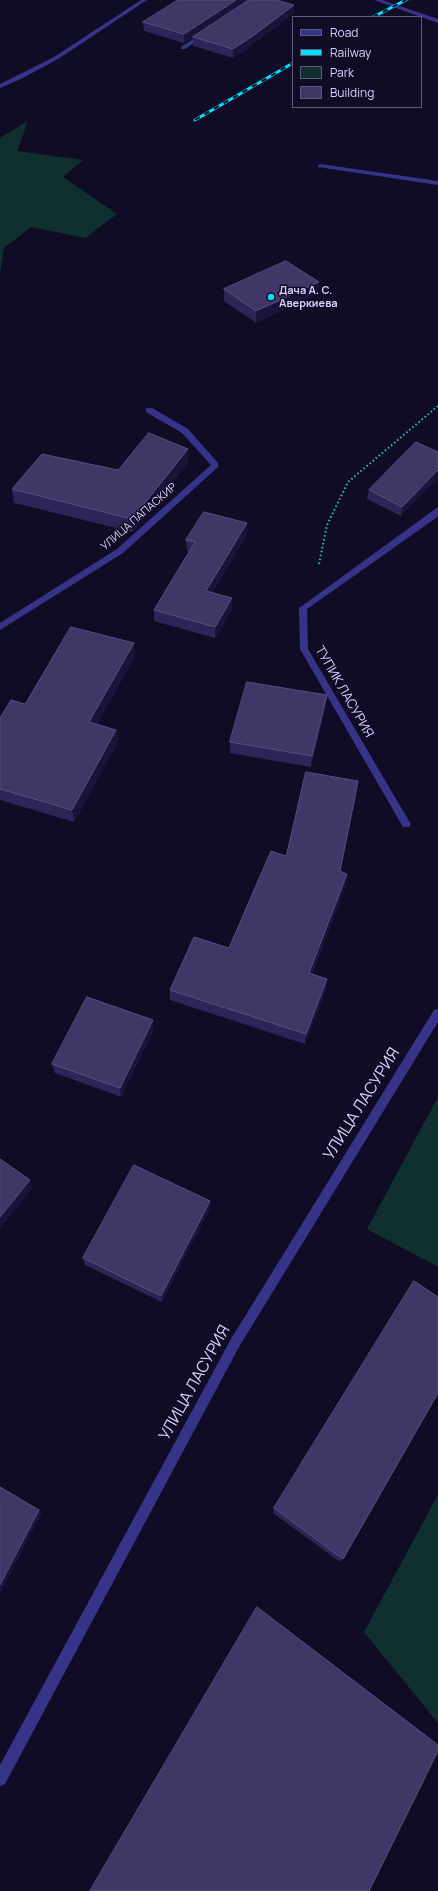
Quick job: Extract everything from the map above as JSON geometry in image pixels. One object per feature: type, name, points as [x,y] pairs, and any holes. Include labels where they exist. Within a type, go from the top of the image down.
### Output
[{"type":"street","points":[[0,86],[20,78],[65,52],[144,0]]},
{"type":"street","points":[[377,0],[438,21]]},
{"type":"street","points":[[183,48],[210,31]]},
{"type":"street","points":[[320,166],[438,183]]},
{"type":"street","name":"УЛИЦА ПАПАСКИР","points":[[0,627],[120,551],[215,465],[185,431],[149,410]]},
{"type":"street","points":[[304,608],[436,514]]},
{"type":"street","name":"ТУПИК ЛАСУРИЯ","points":[[304,608],[304,649],[406,824]]},
{"type":"street","name":"УЛИЦА ЛАСУРИЯ","points":[[0,1779],[235,1344],[438,1013]]},
{"type":"path","points":[[304,608],[316,581],[327,525],[348,482],[438,406]]},
{"type":"green space","points":[[28,121],[17,151],[83,160],[63,177],[117,214],[85,238],[31,227],[4,248],[0,273],[0,138]]},
{"type":"green space","points":[[438,1097],[438,1267],[367,1229]]},
{"type":"green space","points":[[438,1495],[438,1723],[364,1632]]},
{"type":"building","points":[[178,0],[236,0],[184,34],[143,22]]},
{"type":"building","points":[[249,0],[276,0],[294,5],[233,49],[193,37]]},
{"type":"building","points":[[286,261],[319,282],[256,311],[224,289]]},
{"type":"building","points":[[149,433],[188,449],[132,519],[12,489],[42,454],[118,470]]},
{"type":"building","points":[[416,442],[438,452],[438,470],[402,507],[369,490]]},
{"type":"building","points":[[204,512],[247,523],[206,591],[232,598],[215,627],[154,610],[195,542],[186,540]]},
{"type":"building","points":[[71,627],[134,643],[89,722],[116,730],[72,810],[0,789],[0,718],[11,700],[25,704]]},
{"type":"building","points":[[247,682],[327,695],[312,756],[230,742]]},
{"type":"building","points":[[306,772],[358,781],[340,871],[347,874],[309,973],[327,979],[306,1034],[170,990],[194,937],[229,948],[271,851],[286,856]]},
{"type":"building","points":[[87,997],[153,1020],[120,1088],[52,1064]]},
{"type":"building","points":[[0,1159],[30,1180],[0,1217]]},
{"type":"building","points":[[134,1165],[210,1201],[161,1296],[83,1258]]},
{"type":"building","points":[[414,1281],[438,1297],[438,1393],[343,1559],[274,1508]]},
{"type":"building","points":[[0,1487],[39,1510],[0,1585]]},
{"type":"building","points":[[257,1607],[438,1745],[438,1751],[369,1891],[90,1891]]},
{"type":"railway","points":[[375,16],[406,0]]},
{"type":"railway","points":[[195,120],[292,64]]},
{"type":"place","name":"Дача А. С. Аверкиева","points":[[271,297]]}]
